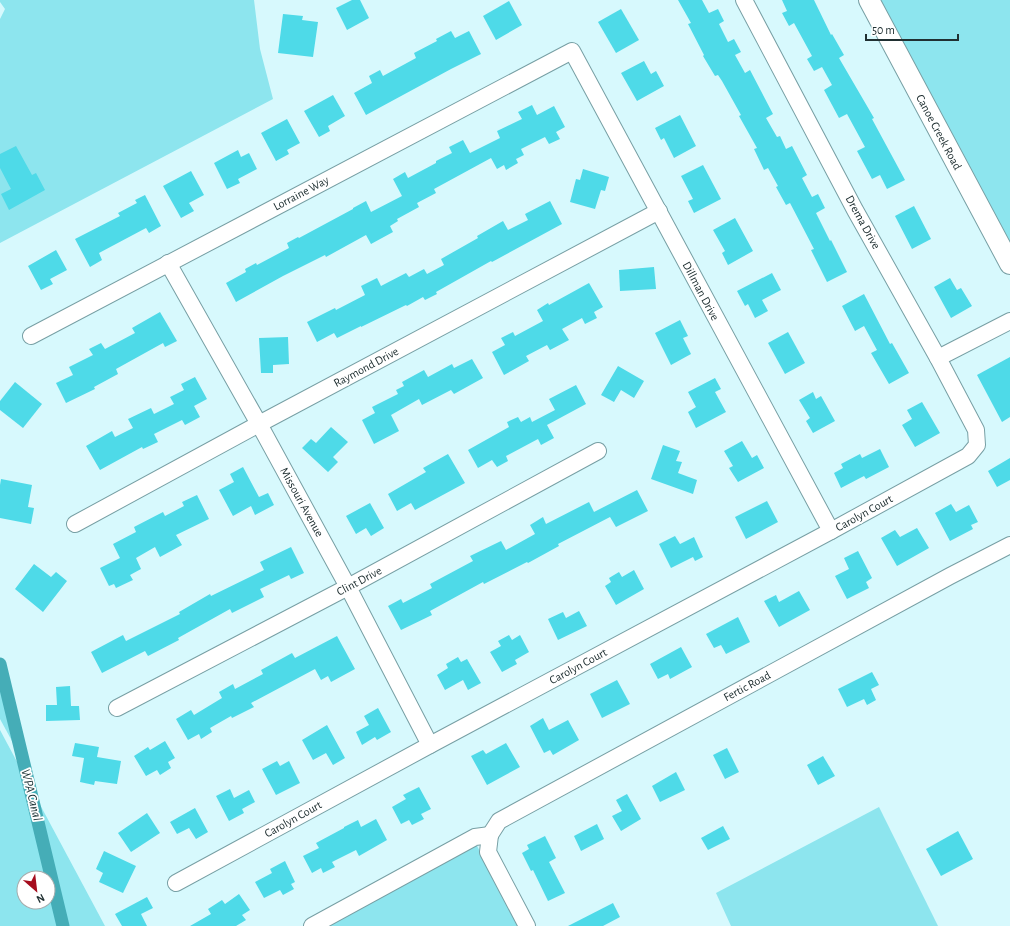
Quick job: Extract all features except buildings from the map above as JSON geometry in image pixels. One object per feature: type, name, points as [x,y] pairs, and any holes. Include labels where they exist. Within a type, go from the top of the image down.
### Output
[{"type":"main road","name":"Canoe Creek Road","points":[[868,0],[1010,264]]},
{"type":"street","name":"Drema Drive","points":[[744,0],[855,210],[938,358],[976,430],[977,445]]},
{"type":"street","name":"Dillman Drive","points":[[572,51],[831,531]]},
{"type":"street","name":"Lorraine Way","points":[[31,336],[572,51]]},
{"type":"street","name":"Raymond Drive","points":[[75,524],[658,211]]},
{"type":"street","name":"Missouri Avenue","points":[[168,263],[259,424],[348,587],[430,745]]},
{"type":"street","points":[[938,358],[1010,321]]},
{"type":"street","name":"Carolyn Court","points":[[176,883],[430,745],[831,531],[968,456],[977,445]]},
{"type":"street","name":"Clint Drive","points":[[118,708],[348,587],[598,451]]},
{"type":"street","name":"Fertic Road","points":[[490,834],[499,821],[950,576],[1010,545]]},
{"type":"street","points":[[312,926],[475,837],[490,834],[488,852],[527,926]]},
{"type":"shaded area","points":[[0,0],[254,0],[260,49],[273,99],[0,243],[0,19],[5,9]]},
{"type":"shaded area","points":[[876,0],[1010,0],[1010,250]]},
{"type":"shaded area","points":[[0,678],[18,752],[0,719]]},
{"type":"shaded area","points":[[0,730],[105,926],[0,926]]},
{"type":"shaded area","points":[[879,807],[938,926],[731,926],[716,893]]},
{"type":"shaded area","points":[[475,842],[519,926],[318,926]]},
{"type":"waterway","name":"WPA Canal","points":[[0,664],[63,926]]}]
